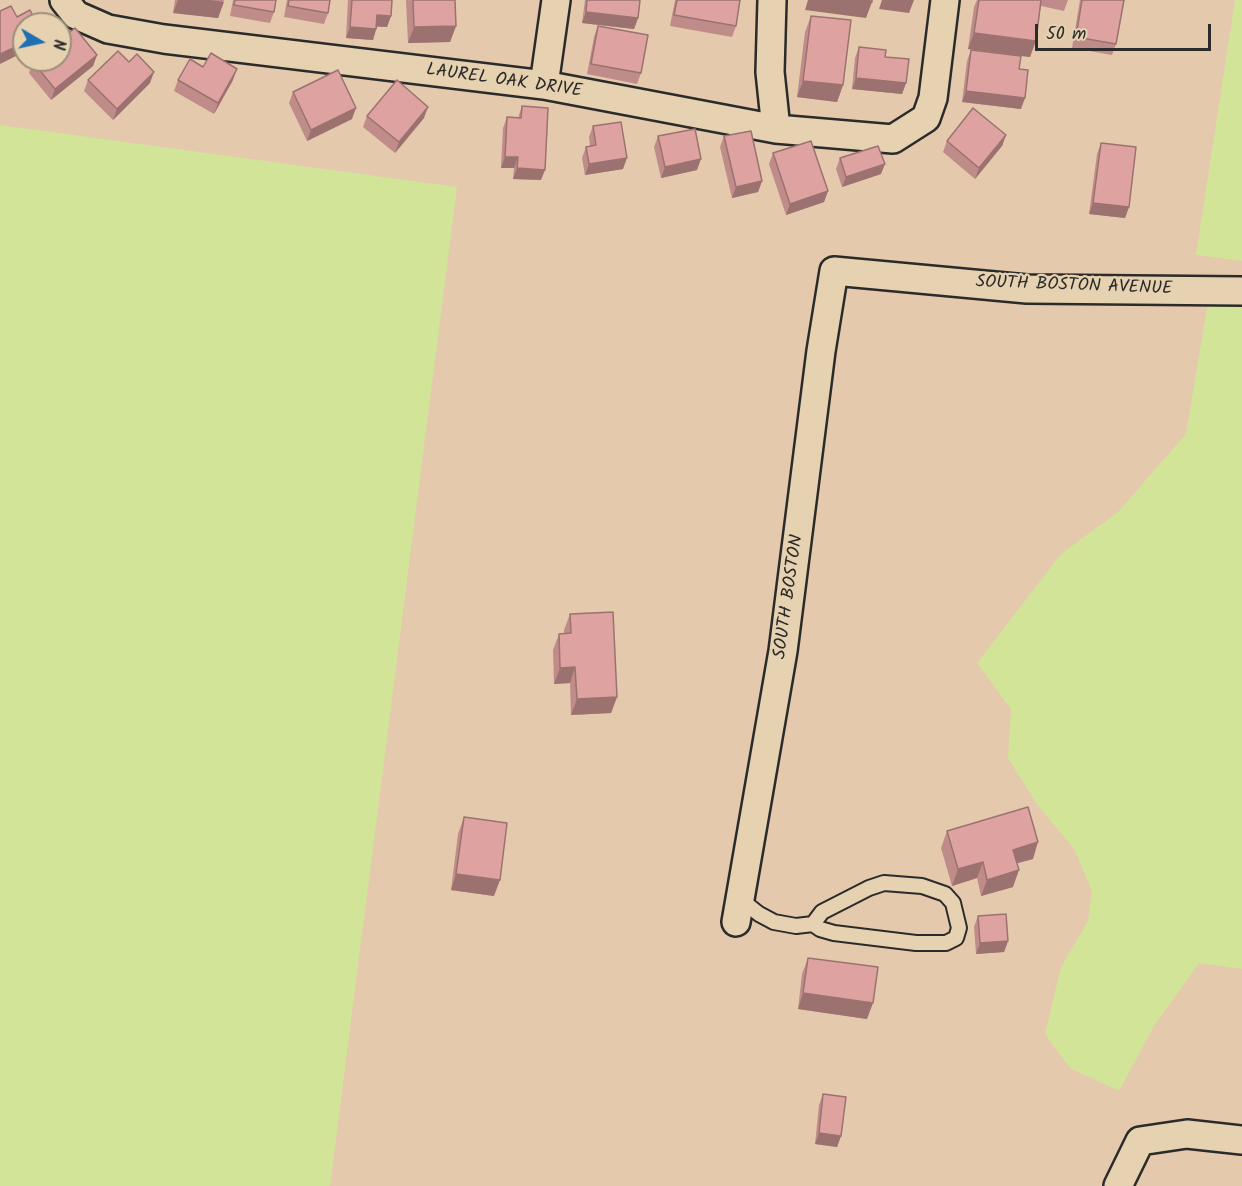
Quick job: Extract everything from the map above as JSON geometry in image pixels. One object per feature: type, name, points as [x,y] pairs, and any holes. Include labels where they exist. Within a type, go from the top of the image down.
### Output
[{"type":"street","name":"LAUREL OAK DRIVE","points":[[64,0],[76,15],[108,29],[142,35],[544,85],[776,129],[893,139],[926,118],[933,98],[945,0]]},
{"type":"street","points":[[544,85],[556,0]]},
{"type":"street","points":[[772,0],[770,72],[776,129]]},
{"type":"street","name":"SOUTH BOSTON AVENUE","points":[[834,271],[1027,289],[1242,291]]},
{"type":"street","name":"SOUTH BOSTON","points":[[738,910],[783,651],[834,271]]},
{"type":"street","points":[[1118,1186],[1140,1141],[1187,1134],[1242,1140]]},
{"type":"lane","points":[[738,910],[759,914],[774,922],[796,926],[813,924],[820,929],[834,933],[916,943],[946,943],[956,938],[960,928],[954,903],[945,894],[922,886],[884,883],[862,891],[822,912],[813,924]]},
{"type":"green space","points":[[1235,0],[1242,0],[1242,261],[1196,255]]},
{"type":"green space","points":[[0,125],[457,187],[330,1186],[0,1186]]},
{"type":"green space","points":[[1208,302],[1242,302],[1242,969],[1199,963],[1154,1026],[1119,1091],[1070,1068],[1045,1034],[1061,967],[1088,921],[1092,891],[1074,849],[1036,803],[1008,758],[1011,709],[977,663],[1061,554],[1118,512],[1186,434]]},
{"type":"building","points":[[235,0],[276,0],[274,12],[234,5]]},
{"type":"building","points":[[289,0],[330,0],[328,13],[288,6]]},
{"type":"building","points":[[352,0],[392,0],[391,16],[377,15],[376,29],[350,27]]},
{"type":"building","points":[[413,0],[455,0],[456,26],[414,27]]},
{"type":"building","points":[[587,0],[640,0],[638,18],[586,12]]},
{"type":"building","points":[[677,0],[740,0],[736,26],[674,15]]},
{"type":"building","points":[[979,0],[1041,0],[1036,41],[974,33]]},
{"type":"building","points":[[1082,0],[1124,0],[1116,44],[1076,37]]},
{"type":"building","points":[[11,6],[14,12],[12,12],[12,48],[0,54],[0,11]]},
{"type":"building","points":[[811,16],[851,20],[843,85],[803,81]]},
{"type":"building","points":[[598,26],[648,35],[641,73],[591,64]]},
{"type":"building","points":[[75,28],[97,55],[55,89],[41,72],[72,72],[72,30]]},
{"type":"building","points":[[859,47],[886,50],[885,57],[909,59],[906,83],[856,78]]},
{"type":"building","points":[[971,50],[1021,56],[1019,69],[1028,70],[1025,98],[966,91]]},
{"type":"building","points":[[118,51],[129,62],[137,54],[154,72],[117,109],[88,80]]},
{"type":"building","points":[[211,53],[237,69],[218,103],[178,80],[190,59],[203,67]]},
{"type":"building","points":[[338,70],[356,108],[311,130],[293,92]]},
{"type":"building","points":[[397,80],[428,107],[399,142],[367,116]]},
{"type":"building","points":[[522,106],[548,108],[545,170],[517,168],[518,157],[505,157],[507,117],[521,118]]},
{"type":"building","points":[[973,108],[1006,135],[979,168],[947,141]]},
{"type":"building","points":[[621,122],[627,158],[589,164],[586,147],[596,145],[593,126]]},
{"type":"building","points":[[695,129],[701,159],[665,167],[658,136]]},
{"type":"building","points":[[751,131],[762,181],[736,187],[724,136]]},
{"type":"building","points":[[811,141],[828,191],[790,204],[773,153]]},
{"type":"building","points":[[1101,143],[1136,147],[1129,207],[1093,203]]},
{"type":"building","points":[[878,146],[885,164],[846,177],[840,158]]},
{"type":"building","points":[[613,612],[617,697],[577,699],[575,667],[560,668],[559,634],[571,633],[570,614]]},
{"type":"building","points":[[1028,807],[1038,842],[1013,850],[1019,870],[987,880],[983,862],[958,869],[947,831]]},
{"type":"building","points":[[464,817],[507,823],[500,880],[456,874]]},
{"type":"building","points":[[1006,914],[1008,941],[980,943],[978,916]]},
{"type":"building","points":[[808,958],[878,967],[873,1003],[803,993]]},
{"type":"building","points":[[823,1094],[846,1097],[841,1136],[819,1133]]}]
